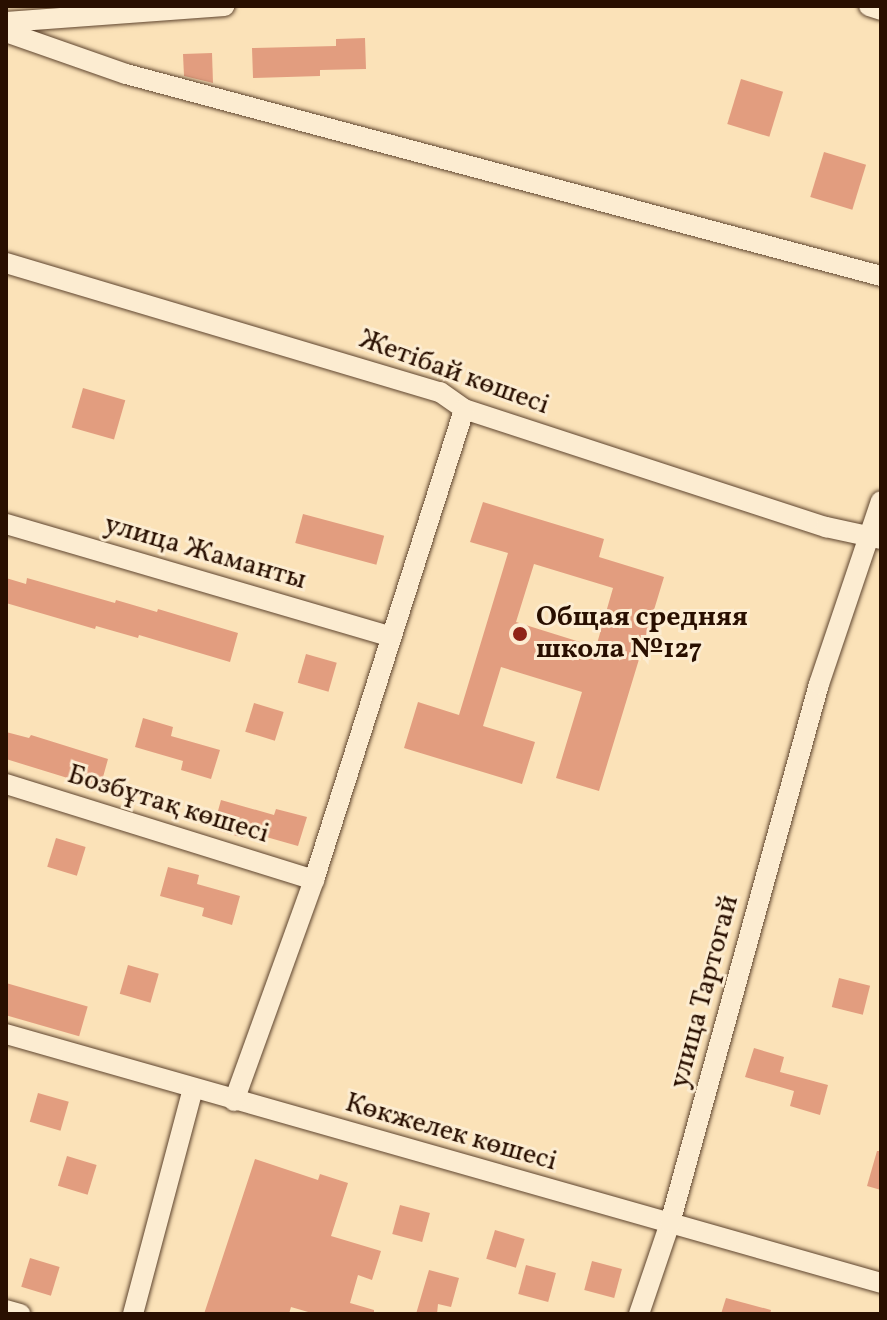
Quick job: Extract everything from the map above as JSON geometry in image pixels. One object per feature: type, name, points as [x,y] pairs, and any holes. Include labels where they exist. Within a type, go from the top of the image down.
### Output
[{"type":"street","points":[[6,22],[224,6]]},
{"type":"street","points":[[869,6],[881,10]]},
{"type":"street","points":[[6,32],[126,74],[881,276]]},
{"type":"street","name":"Жетібай көшесі","points":[[6,263],[440,392],[464,409],[826,527],[876,538]]},
{"type":"street","points":[[234,1101],[314,880],[389,636],[464,409]]},
{"type":"street","name":"улица Тартогай","points":[[639,1314],[670,1223],[819,684],[876,538],[881,501]]},
{"type":"street","name":"улица Жаманты","points":[[6,524],[389,636]]},
{"type":"street","name":"Бозбұтақ көшесі","points":[[6,784],[314,880]]},
{"type":"street","name":"Көкжелек көшесі","points":[[6,1034],[881,1283]]},
{"type":"street","points":[[133,1314],[193,1089]]},
{"type":"street","points":[[6,1310],[20,1314]]},
{"type":"building","points":[[365,38],[366,69],[320,70],[320,76],[253,78],[252,48],[336,46],[336,39]]},
{"type":"building","points":[[212,53],[213,83],[184,76],[183,54]]},
{"type":"building","points":[[741,79],[783,92],[769,137],[727,124]]},
{"type":"building","points":[[824,152],[866,165],[852,210],[810,197]]},
{"type":"building","points":[[83,388],[125,400],[114,440],[72,427]]},
{"type":"building","name":"Общая средняя школа №127","points":[[483,502],[604,539],[599,557],[664,577],[599,791],[556,778],[582,692],[501,667],[483,726],[535,742],[522,784],[404,748],[418,702],[459,715],[508,553],[470,542]],"holes":[[[534,564],[613,588],[596,647],[516,622]]]},
{"type":"building","points":[[303,514],[384,536],[376,565],[295,543]]},
{"type":"building","points":[[6,578],[26,584],[27,578],[115,603],[116,600],[157,612],[158,609],[238,633],[230,662],[139,635],[138,638],[96,626],[95,629],[6,603]]},
{"type":"building","points":[[306,654],[337,663],[328,692],[298,683]]},
{"type":"building","points":[[254,703],[284,712],[275,741],[245,732]]},
{"type":"building","points":[[143,718],[173,727],[171,736],[220,750],[211,779],[181,770],[183,761],[135,747]]},
{"type":"building","points":[[6,732],[29,738],[31,735],[108,759],[100,788],[6,759]]},
{"type":"building","points":[[221,800],[274,815],[276,809],[307,817],[298,846],[245,831],[243,838],[213,829]]},
{"type":"building","points":[[56,838],[86,847],[77,876],[47,867]]},
{"type":"building","points":[[168,867],[199,875],[197,884],[240,896],[232,925],[202,916],[204,908],[160,896]]},
{"type":"building","points":[[128,965],[159,974],[150,1003],[120,994]]},
{"type":"building","points":[[839,978],[870,986],[863,1015],[832,1007]]},
{"type":"building","points":[[6,983],[88,1006],[79,1036],[6,1015]]},
{"type":"building","points":[[754,1048],[784,1057],[780,1072],[828,1085],[820,1115],[790,1106],[794,1091],[745,1077]]},
{"type":"building","points":[[38,1093],[69,1102],[60,1131],[30,1122]]},
{"type":"building","points":[[877,1151],[881,1151],[881,1190],[867,1186]]},
{"type":"building","points":[[67,1156],[97,1165],[88,1195],[58,1186]]},
{"type":"building","points":[[255,1159],[318,1180],[320,1174],[348,1183],[331,1236],[381,1251],[372,1280],[358,1275],[350,1303],[374,1310],[374,1314],[315,1314],[291,1307],[289,1314],[204,1314]]},
{"type":"building","points":[[400,1205],[430,1213],[422,1242],[392,1234]]},
{"type":"building","points":[[495,1230],[525,1239],[516,1268],[486,1259]]},
{"type":"building","points":[[30,1258],[60,1267],[51,1296],[21,1287]]},
{"type":"building","points":[[592,1261],[622,1269],[614,1298],[584,1290]]},
{"type":"building","points":[[526,1265],[556,1273],[548,1302],[518,1294]]},
{"type":"building","points":[[429,1270],[459,1278],[451,1307],[438,1304],[437,1314],[416,1314]]},
{"type":"building","points":[[726,1298],[771,1310],[770,1314],[721,1314]]},
{"type":"place","name":"Общая средняя школа №127","points":[[520,634]]}]
